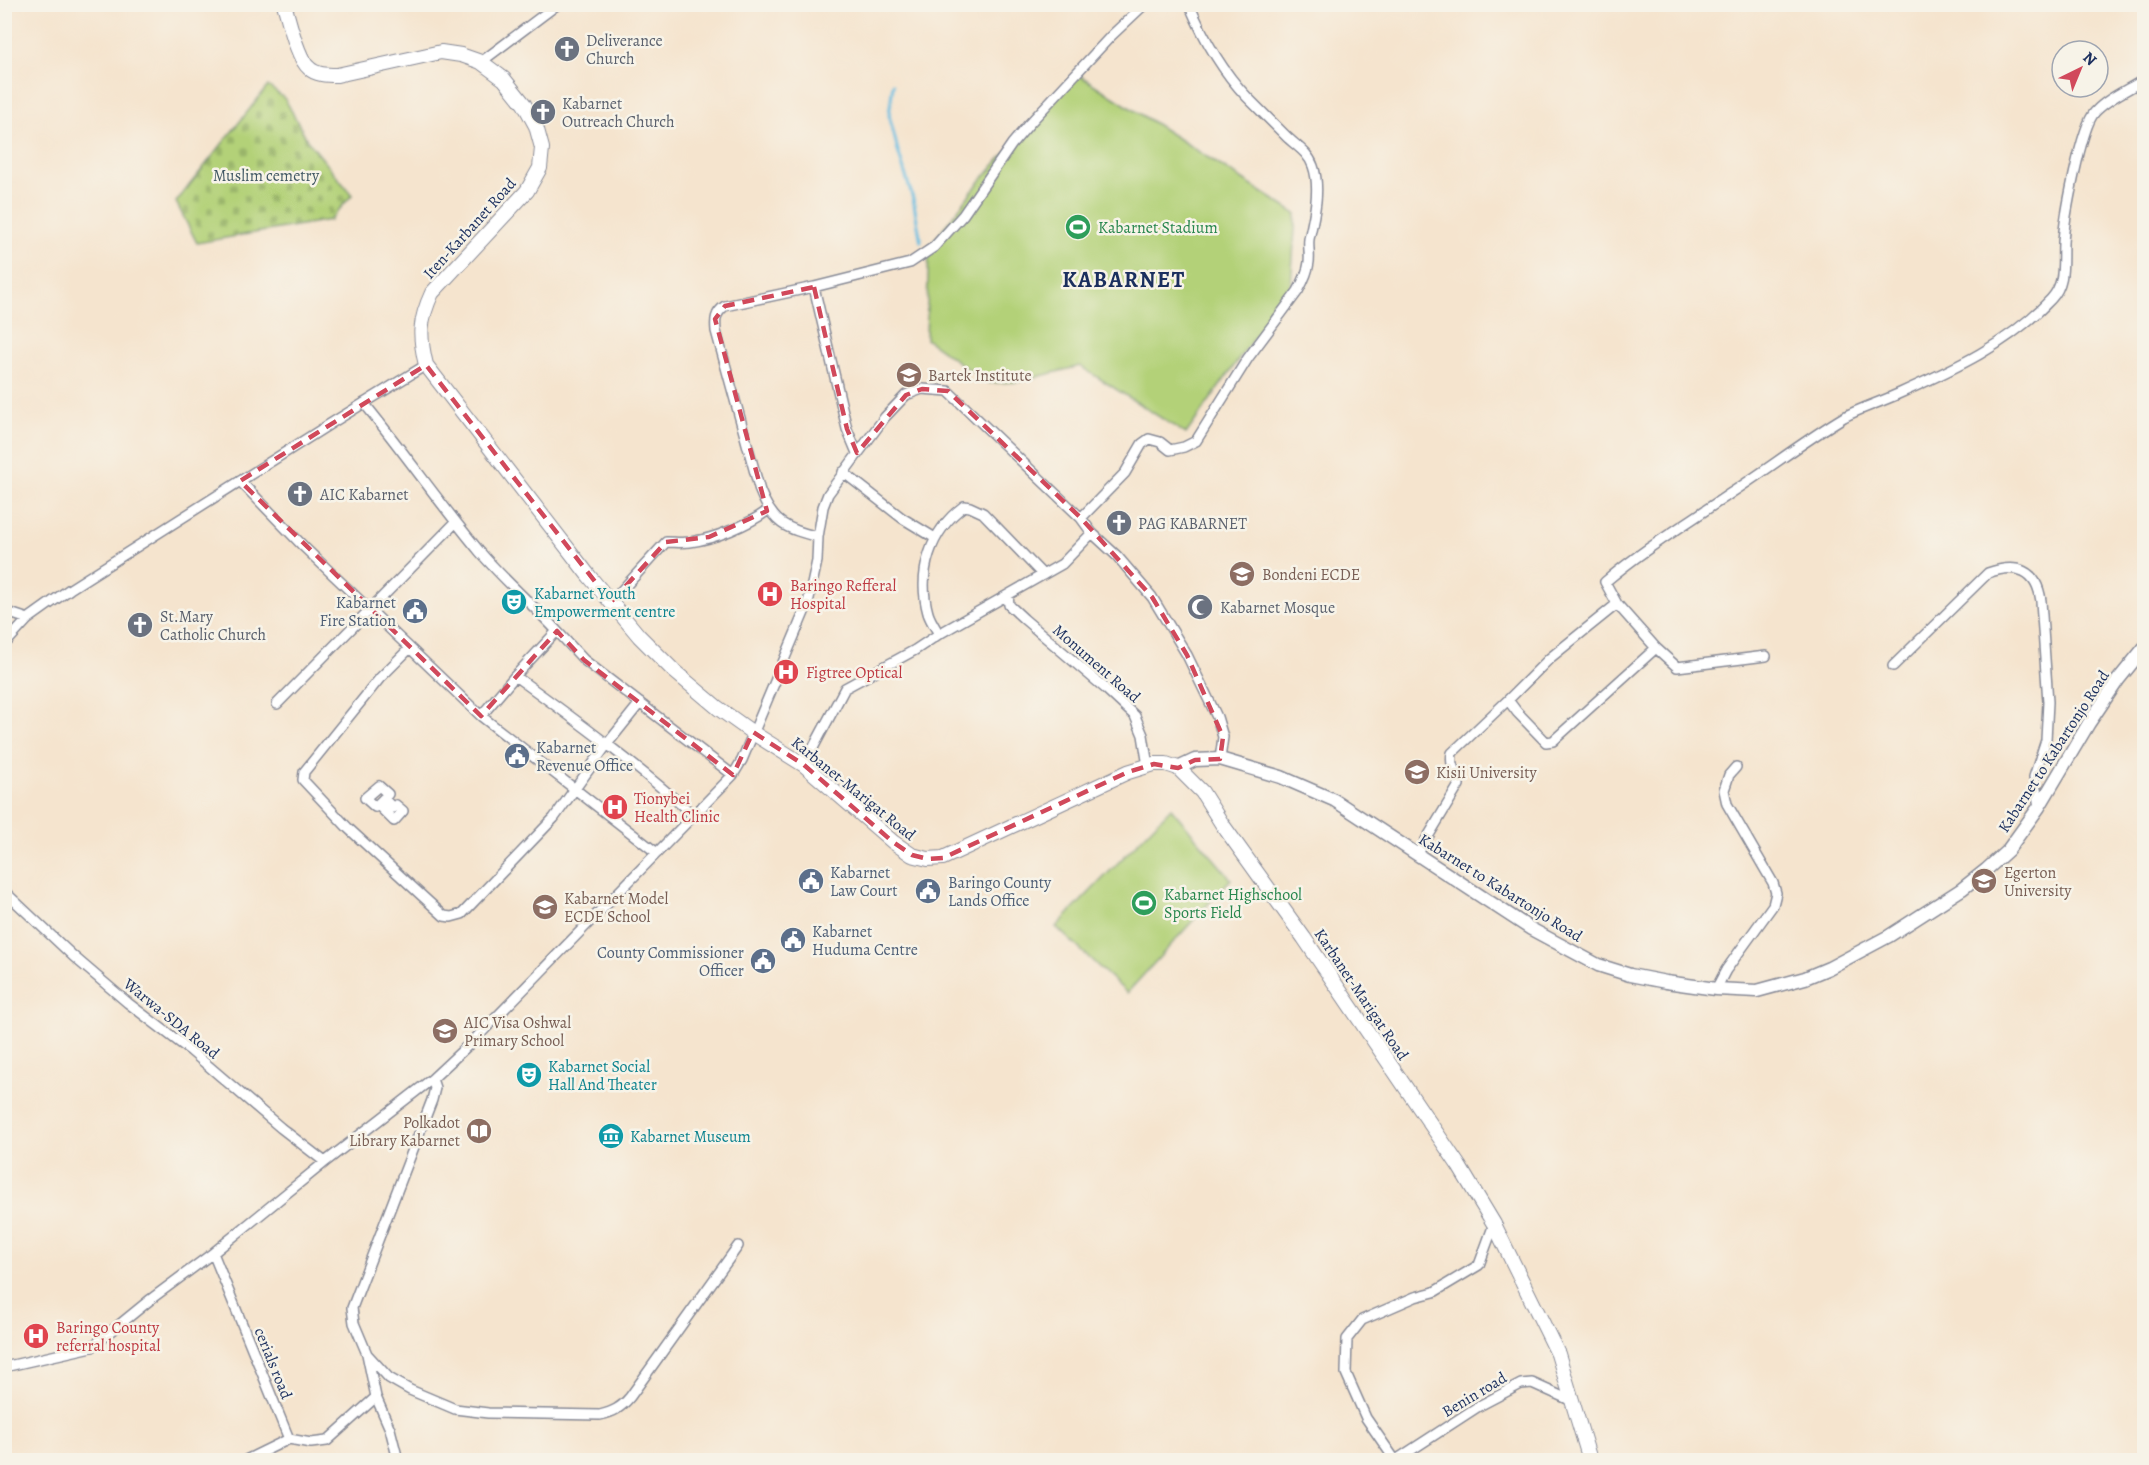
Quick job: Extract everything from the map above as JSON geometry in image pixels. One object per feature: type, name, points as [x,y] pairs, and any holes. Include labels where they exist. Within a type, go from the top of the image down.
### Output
[{"type":"main road","name":"Iten-Karbanet Road","points":[[284,4],[302,57],[309,68],[319,74],[337,75],[441,52],[461,55],[481,62],[504,79],[524,104],[536,126],[543,148],[540,168],[527,191],[432,293],[421,325],[420,342],[426,365],[611,602],[639,636],[674,671]]},
{"type":"main road","name":"Kabarnet to Kabartonjo Road","points":[[1178,768],[1195,760],[1220,759],[1281,777],[1334,800],[1531,930],[1598,965],[1630,975],[1716,989],[1757,990],[1805,978],[1890,936],[1962,889],[1986,870],[2008,850],[2039,807],[2089,723],[2118,680],[2145,648]]},
{"type":"main road","name":"Karbanet-Marigat Road","points":[[674,671],[718,708],[804,765],[893,842],[912,855],[928,859],[943,858],[1128,772],[1166,764],[1178,768],[1202,792],[1222,824],[1304,938],[1459,1166],[1494,1224],[1558,1354],[1590,1461]]},
{"type":"street","points":[[481,62],[558,4]]},
{"type":"street","points":[[818,537],[794,530],[772,516],[767,510],[716,331],[715,319],[719,310],[725,306],[910,263],[934,247],[963,215],[1012,144],[1029,124],[1111,36],[1145,4]]},
{"type":"street","points":[[1081,518],[1125,473],[1142,444],[1149,439],[1160,442],[1170,450],[1196,441],[1248,358],[1305,280],[1309,261],[1316,180],[1313,167],[1300,147],[1245,95],[1228,73],[1201,34],[1189,4]]},
{"type":"street","points":[[1766,656],[1677,667],[1656,648],[1617,604],[1605,582],[1658,540],[1689,523],[1844,417],[1977,357],[2010,335],[2051,299],[2059,290],[2062,282],[2063,240],[2075,165],[2088,122],[2094,113],[2113,98],[2145,81]]},
{"type":"street","points":[[814,287],[847,429],[857,453]]},
{"type":"street","points":[[4,645],[27,619],[240,481],[426,365]]},
{"type":"street","points":[[4,1367],[92,1347],[432,1079],[478,1036],[733,776],[742,760],[808,603],[818,561],[818,537],[823,507],[828,494],[857,453],[906,395],[922,389],[948,391],[1081,518],[1092,533],[1117,556],[1152,597],[1186,655],[1217,717],[1223,737],[1220,759]]},
{"type":"street","points":[[364,403],[482,554],[584,660],[733,776]]},
{"type":"street","points":[[843,472],[902,518],[935,538]]},
{"type":"street","points":[[240,481],[304,547],[481,716],[657,853]]},
{"type":"street","points":[[939,634],[928,615],[923,582],[929,550],[935,538],[964,506],[983,513],[1043,575]]},
{"type":"street","points":[[611,602],[666,542],[690,542],[709,537],[753,521],[767,510]]},
{"type":"street","points":[[277,704],[456,522]]},
{"type":"street","points":[[804,765],[845,688],[1062,564],[1092,533]]},
{"type":"street","points":[[1893,666],[1988,573],[2001,568],[2014,568],[2035,579],[2041,601],[2048,702],[2046,740],[2034,777],[2039,807]]},
{"type":"street","name":"Monument Road","points":[[1008,595],[1009,605],[1024,620],[1135,716],[1143,735],[1148,766]]},
{"type":"street","points":[[1417,855],[1460,785],[1460,780],[1451,767],[1452,753],[1550,658],[1617,604]]},
{"type":"street","points":[[4,611],[27,619]]},
{"type":"street","points":[[481,716],[557,631]]},
{"type":"street","points":[[1508,700],[1549,743],[1656,648]]},
{"type":"street","points":[[409,649],[380,678],[344,721],[304,772],[303,780],[348,828],[444,916],[462,914],[554,818],[608,743],[640,704]]},
{"type":"street","points":[[515,676],[608,743],[693,815]]},
{"type":"street","points":[[1716,989],[1726,969],[1773,905],[1776,893],[1762,862],[1727,804],[1724,790],[1729,775],[1736,767]]},
{"type":"street","name":"Warwa-SDA Road","points":[[4,891],[73,956],[128,1003],[191,1050],[280,1128],[325,1162]]},
{"type":"street","points":[[398,1461],[390,1429],[376,1397],[367,1354],[354,1323],[352,1308],[432,1100],[435,1088],[432,1079]]},
{"type":"street","points":[[1396,1461],[1366,1418],[1346,1373],[1347,1340],[1362,1320],[1415,1297],[1434,1292],[1479,1265],[1494,1224]]},
{"type":"street","points":[[367,1354],[389,1378],[410,1390],[455,1409],[488,1413],[600,1415],[612,1412],[622,1407],[630,1397],[738,1246]]},
{"type":"street","name":"cerials road","points":[[213,1253],[289,1439]]},
{"type":"street","name":"Benin road","points":[[1396,1461],[1479,1406],[1521,1384],[1532,1383],[1572,1401]]},
{"type":"street","points":[[246,1461],[289,1439],[311,1443],[327,1441],[376,1397]]},
{"type":"highlighted area","points":[[814,287],[847,429],[857,453],[906,395],[922,389],[948,391],[1081,518],[1152,597],[1187,655],[1223,737],[1220,759],[1195,760],[1178,768],[1154,764],[1128,772],[943,858],[928,859],[912,855],[893,842],[804,765],[753,732],[733,775],[584,660],[557,631],[481,716],[240,481],[426,365],[611,602],[666,542],[709,537],[767,511],[715,319],[725,306]]},
{"type":"green space","points":[[1076,73],[1296,214],[1291,285],[1186,434],[1080,366],[1017,382],[988,383],[926,339],[929,247],[977,185]]},
{"type":"green space","name":"Muslim cemetry","points":[[268,86],[285,99],[308,141],[352,195],[330,220],[197,243],[176,202]]},
{"type":"green space","name":"Kabarnet Highschool Sports Field","points":[[1171,808],[1231,879],[1127,993],[1056,927]]},
{"type":"waterway","points":[[893,84],[889,115],[913,199],[921,242]]},
{"type":"place","name":"Deliverance Church","points":[[567,49]]},
{"type":"place","name":"Kabarnet Outreach Church","points":[[543,112]]},
{"type":"place","name":"Kabarnet Stadium","points":[[1078,227]]},
{"type":"place","name":"Bartek Institute","points":[[909,375]]},
{"type":"place","name":"AIC Kabarnet","points":[[300,494]]},
{"type":"place","name":"PAG KABARNET","points":[[1119,523]]},
{"type":"place","name":"Bondeni ECDE","points":[[1242,574]]},
{"type":"place","name":"Baringo Refferal Hospital","points":[[770,594]]},
{"type":"place","name":"Kabarnet Youth Empowerment centre","points":[[514,602]]},
{"type":"place","name":"Kabarnet Mosque","points":[[1200,607]]},
{"type":"place","name":"Kabarnet Fire Station","points":[[415,611]]},
{"type":"place","name":"St.Mary Catholic Church","points":[[140,625]]},
{"type":"place","name":"Figtree Optical","points":[[786,672]]},
{"type":"place","name":"Kabarnet Revenue Office","points":[[517,756]]},
{"type":"place","name":"Kisii University","points":[[1417,772]]},
{"type":"place","name":"Tionybei Health Clinic","points":[[615,807]]},
{"type":"place","name":"Kabarnet Law Court","points":[[811,881]]},
{"type":"place","name":"Egerton University","points":[[1984,881]]},
{"type":"place","name":"Baringo County Lands Office","points":[[928,891]]},
{"type":"place","name":"Kabarnet Highschool Sports Field","points":[[1144,903]]},
{"type":"place","name":"Kabarnet Model ECDE School","points":[[545,907]]},
{"type":"place","name":"Kabarnet Huduma Centre","points":[[793,940]]},
{"type":"place","name":"County Commissioner Officer","points":[[763,961]]},
{"type":"place","name":"AIC Visa Oshwal Primary School","points":[[445,1031]]},
{"type":"place","name":"Kabarnet Social Hall And Theater","points":[[529,1075]]},
{"type":"place","name":"Polkadot Library Kabarnet","points":[[479,1131]]},
{"type":"place","name":"Kabarnet Museum","points":[[611,1136]]},
{"type":"place","name":"Baringo County referral hospital","points":[[36,1336]]},
{"type":"district","name":"KABARNET","points":[[1124,279]]}]
